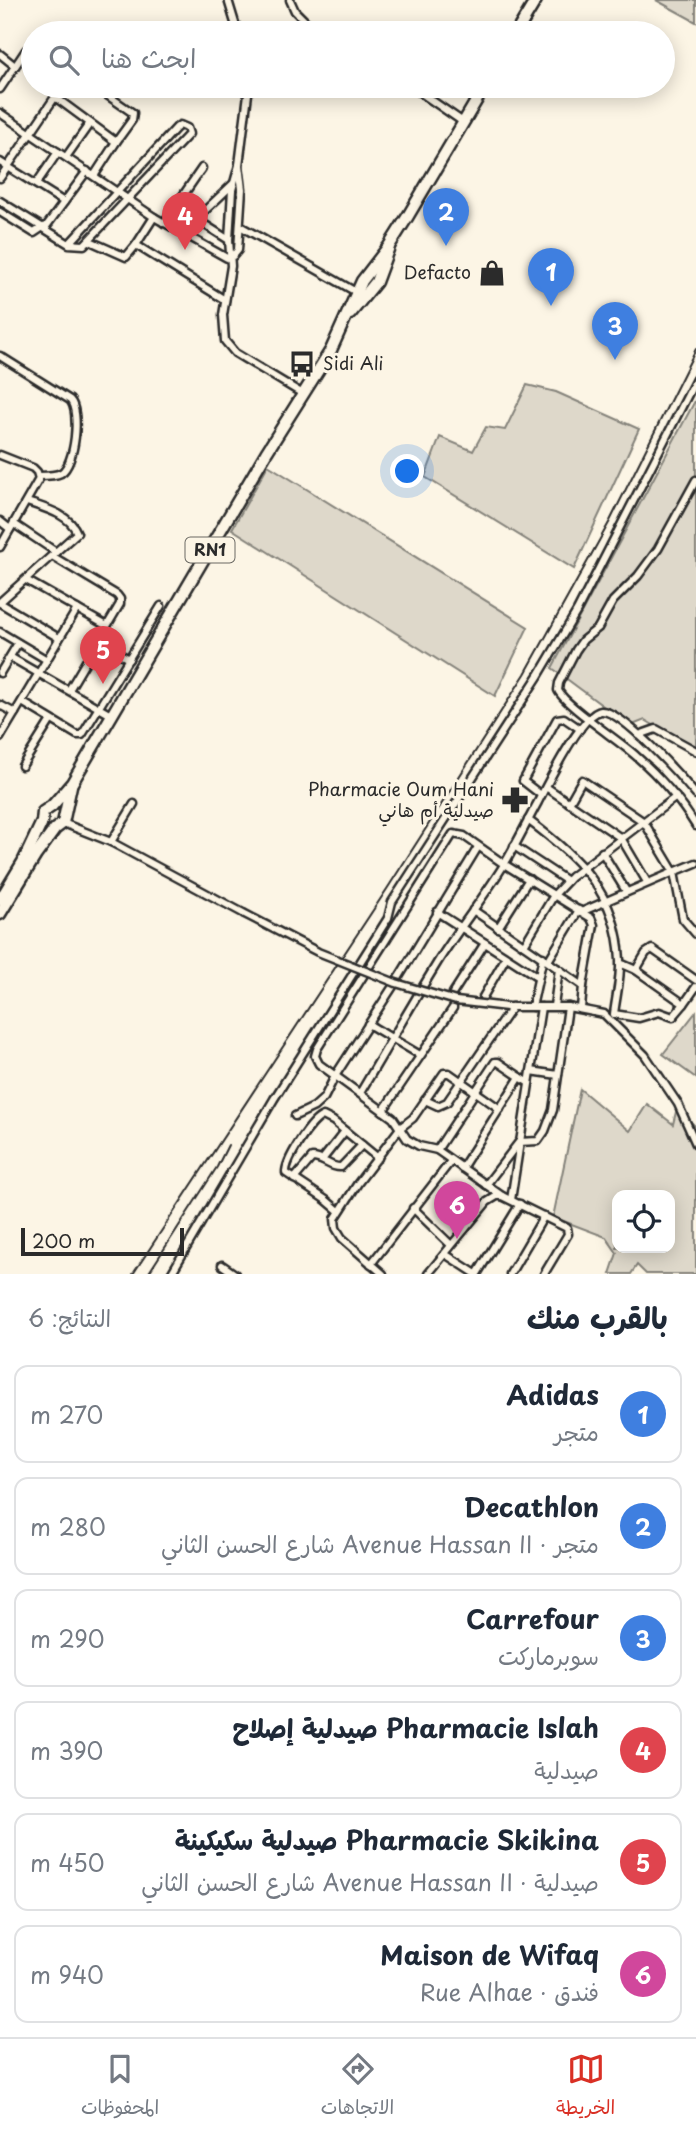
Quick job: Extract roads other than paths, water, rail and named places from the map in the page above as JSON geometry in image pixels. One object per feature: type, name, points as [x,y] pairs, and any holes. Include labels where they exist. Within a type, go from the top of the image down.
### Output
[{"type":"main road","points":[[523,21],[536,0]]},
{"type":"main road","name":"RN1","points":[[0,900],[23,862],[42,821],[43,812],[52,806],[72,783],[331,349],[374,274],[381,255],[437,169],[477,98]]},
{"type":"main road","name":"RN1","points":[[0,914],[61,822],[72,783]]},
{"type":"main road","points":[[42,821],[45,826],[61,822],[57,807],[52,806]]},
{"type":"street","points":[[234,21],[228,1],[238,0]]},
{"type":"street","points":[[290,0],[295,11],[305,21]]},
{"type":"street","points":[[0,54],[15,66]]},
{"type":"street","points":[[0,89],[21,57]]},
{"type":"street","points":[[0,178],[54,98]]},
{"type":"street","points":[[56,98],[116,142]]},
{"type":"street","points":[[94,176],[134,113],[112,98]]},
{"type":"street","points":[[247,98],[239,165],[233,183],[229,240],[231,258],[222,330],[228,346],[235,353],[303,394]]},
{"type":"street","points":[[428,98],[463,122]]},
{"type":"street","points":[[0,113],[154,217],[219,255],[231,258]]},
{"type":"street","points":[[66,158],[90,123]]},
{"type":"street","points":[[0,201],[69,244],[81,246],[90,241],[189,134],[184,127],[180,125],[176,128],[69,244]]},
{"type":"street","points":[[36,184],[58,152]]},
{"type":"street","points":[[0,162],[64,202]]},
{"type":"street","points":[[231,258],[238,250],[242,189],[239,165]]},
{"type":"street","points":[[164,223],[202,168]]},
{"type":"street","points":[[9,206],[2,214],[34,233],[44,227],[87,171]]},
{"type":"street","points":[[197,219],[233,183]]},
{"type":"street","points":[[177,205],[229,240]]},
{"type":"street","points":[[90,241],[126,257],[154,217]]},
{"type":"street","points":[[240,226],[360,295]]},
{"type":"street","points":[[136,244],[225,300]]},
{"type":"street","points":[[0,356],[70,400],[76,410],[71,456],[66,468],[57,474],[39,476]]},
{"type":"street","points":[[171,1274],[274,1099],[388,918],[392,902],[539,675],[577,611],[696,380]]},
{"type":"street","points":[[0,455],[33,468],[39,476]]},
{"type":"street","points":[[0,547],[39,476]]},
{"type":"street","points":[[696,480],[658,549],[638,576],[613,601],[598,628],[583,640],[576,650],[558,690],[560,696],[635,755],[676,797],[696,826]]},
{"type":"street","points":[[27,502],[63,517],[76,530],[74,536],[0,603],[59,638]]},
{"type":"street","points":[[0,522],[12,526],[120,597],[120,604],[69,690]]},
{"type":"street","points":[[26,580],[107,626]]},
{"type":"street","points":[[22,702],[81,736],[161,606]]},
{"type":"street","points":[[0,738],[77,609]]},
{"type":"street","points":[[0,632],[47,660]]},
{"type":"street","points":[[98,642],[145,659]]},
{"type":"street","points":[[0,671],[18,643]]},
{"type":"street","points":[[10,657],[111,715]]},
{"type":"street","points":[[0,705],[15,713]]},
{"type":"street","points":[[360,1093],[461,928],[504,864],[545,787],[580,729],[589,719],[604,711],[639,735],[696,795]]},
{"type":"street","points":[[541,795],[524,785],[523,781],[557,719],[564,718],[580,729]]},
{"type":"street","points":[[22,766],[51,720]]},
{"type":"street","points":[[639,735],[656,729],[696,751]]},
{"type":"street","points":[[569,803],[582,780],[644,822],[674,872],[683,919],[696,934]]},
{"type":"street","points":[[545,787],[621,838],[647,882]]},
{"type":"street","points":[[524,945],[554,895],[567,881],[583,866],[676,797]]},
{"type":"street","points":[[111,842],[134,804]]},
{"type":"street","points":[[528,820],[553,838],[583,866],[605,900],[617,938],[620,963],[614,1014],[639,1018],[659,1012],[673,1017],[696,987]]},
{"type":"street","points":[[61,822],[111,842],[318,952],[396,983],[456,1001],[509,1007],[568,1007],[604,1014],[645,1055],[678,1104],[696,1144]]},
{"type":"street","points":[[544,1274],[568,1231],[564,1226],[502,1196],[437,1150],[413,1143],[403,1136],[393,1118],[318,1063],[317,1049],[450,836],[459,834],[591,918],[594,925],[581,1009]]},
{"type":"street","points":[[514,846],[567,881]]},
{"type":"street","points":[[295,1116],[314,1107],[324,1098],[335,1076],[400,977],[478,847]]},
{"type":"street","points":[[603,852],[626,891]]},
{"type":"street","points":[[533,1007],[538,977],[545,959],[580,911],[696,863]]},
{"type":"street","points":[[498,928],[528,879]]},
{"type":"street","points":[[473,910],[583,986]]},
{"type":"street","points":[[437,912],[538,977]]},
{"type":"street","points":[[453,993],[485,943]]},
{"type":"street","points":[[636,970],[646,953],[652,949],[696,980]]},
{"type":"street","points":[[482,997],[506,957]]},
{"type":"street","points":[[620,963],[636,970],[684,1004]]},
{"type":"street","points":[[554,1006],[559,969]]},
{"type":"street","points":[[425,1100],[438,1106],[443,1105],[509,1007]]},
{"type":"street","points":[[511,1200],[541,1007]]},
{"type":"street","points":[[519,1142],[534,1142],[542,1137],[552,1114],[568,1007]]},
{"type":"street","points":[[383,1111],[453,1008]]},
{"type":"street","points":[[368,1024],[420,1055]]},
{"type":"street","points":[[437,1150],[495,1062],[529,1083]]},
{"type":"street","points":[[531,1071],[558,1075]]},
{"type":"street","points":[[383,1274],[342,1238],[336,1228],[335,1219],[339,1211],[400,1128],[413,1118],[444,1073],[449,1073],[500,1109]]},
{"type":"street","points":[[462,1168],[520,1077]]},
{"type":"street","points":[[339,1211],[326,1199],[286,1173],[285,1168],[304,1135],[318,1118],[323,1116],[377,1158]]},
{"type":"street","points":[[322,1160],[345,1131]]},
{"type":"street","points":[[486,1185],[519,1142]]},
{"type":"street","points":[[294,1179],[312,1158],[322,1160],[335,1168],[341,1167],[362,1145]]},
{"type":"street","points":[[371,1264],[451,1161]]},
{"type":"street","points":[[428,1274],[487,1202],[502,1196]]},
{"type":"street","points":[[445,1254],[463,1271],[477,1274],[520,1204]]},
{"type":"street","points":[[413,1208],[451,1245]]},
{"type":"street","points":[[510,1274],[544,1216]]},
{"type":"street","points":[[222,1265],[234,1274]]},
{"type":"railway","points":[[133,1274],[525,674],[610,521],[696,349]]},
{"type":"railway","points":[[148,1274],[217,1167],[228,1145]]},
{"type":"place","name":"Decathlon","points":[[446,246]]},
{"type":"place","name":"Pharmacie Islah صيدلية إصلاح","points":[[185,250]]},
{"type":"place","name":"Defacto","points":[[492,273]]},
{"type":"place","name":"Adidas","points":[[551,306]]},
{"type":"place","name":"Carrefour","points":[[615,360]]},
{"type":"place","name":"Sidi Ali","points":[[302,364]]},
{"type":"place","name":"Pharmacie Skikina صيدلية سكيكينة","points":[[103,684]]},
{"type":"place","name":"Pharmacie Oum Hani صيدلية أم هاني","points":[[515,800]]},
{"type":"place","name":"Maison de Wifaq","points":[[457,1239]]}]
